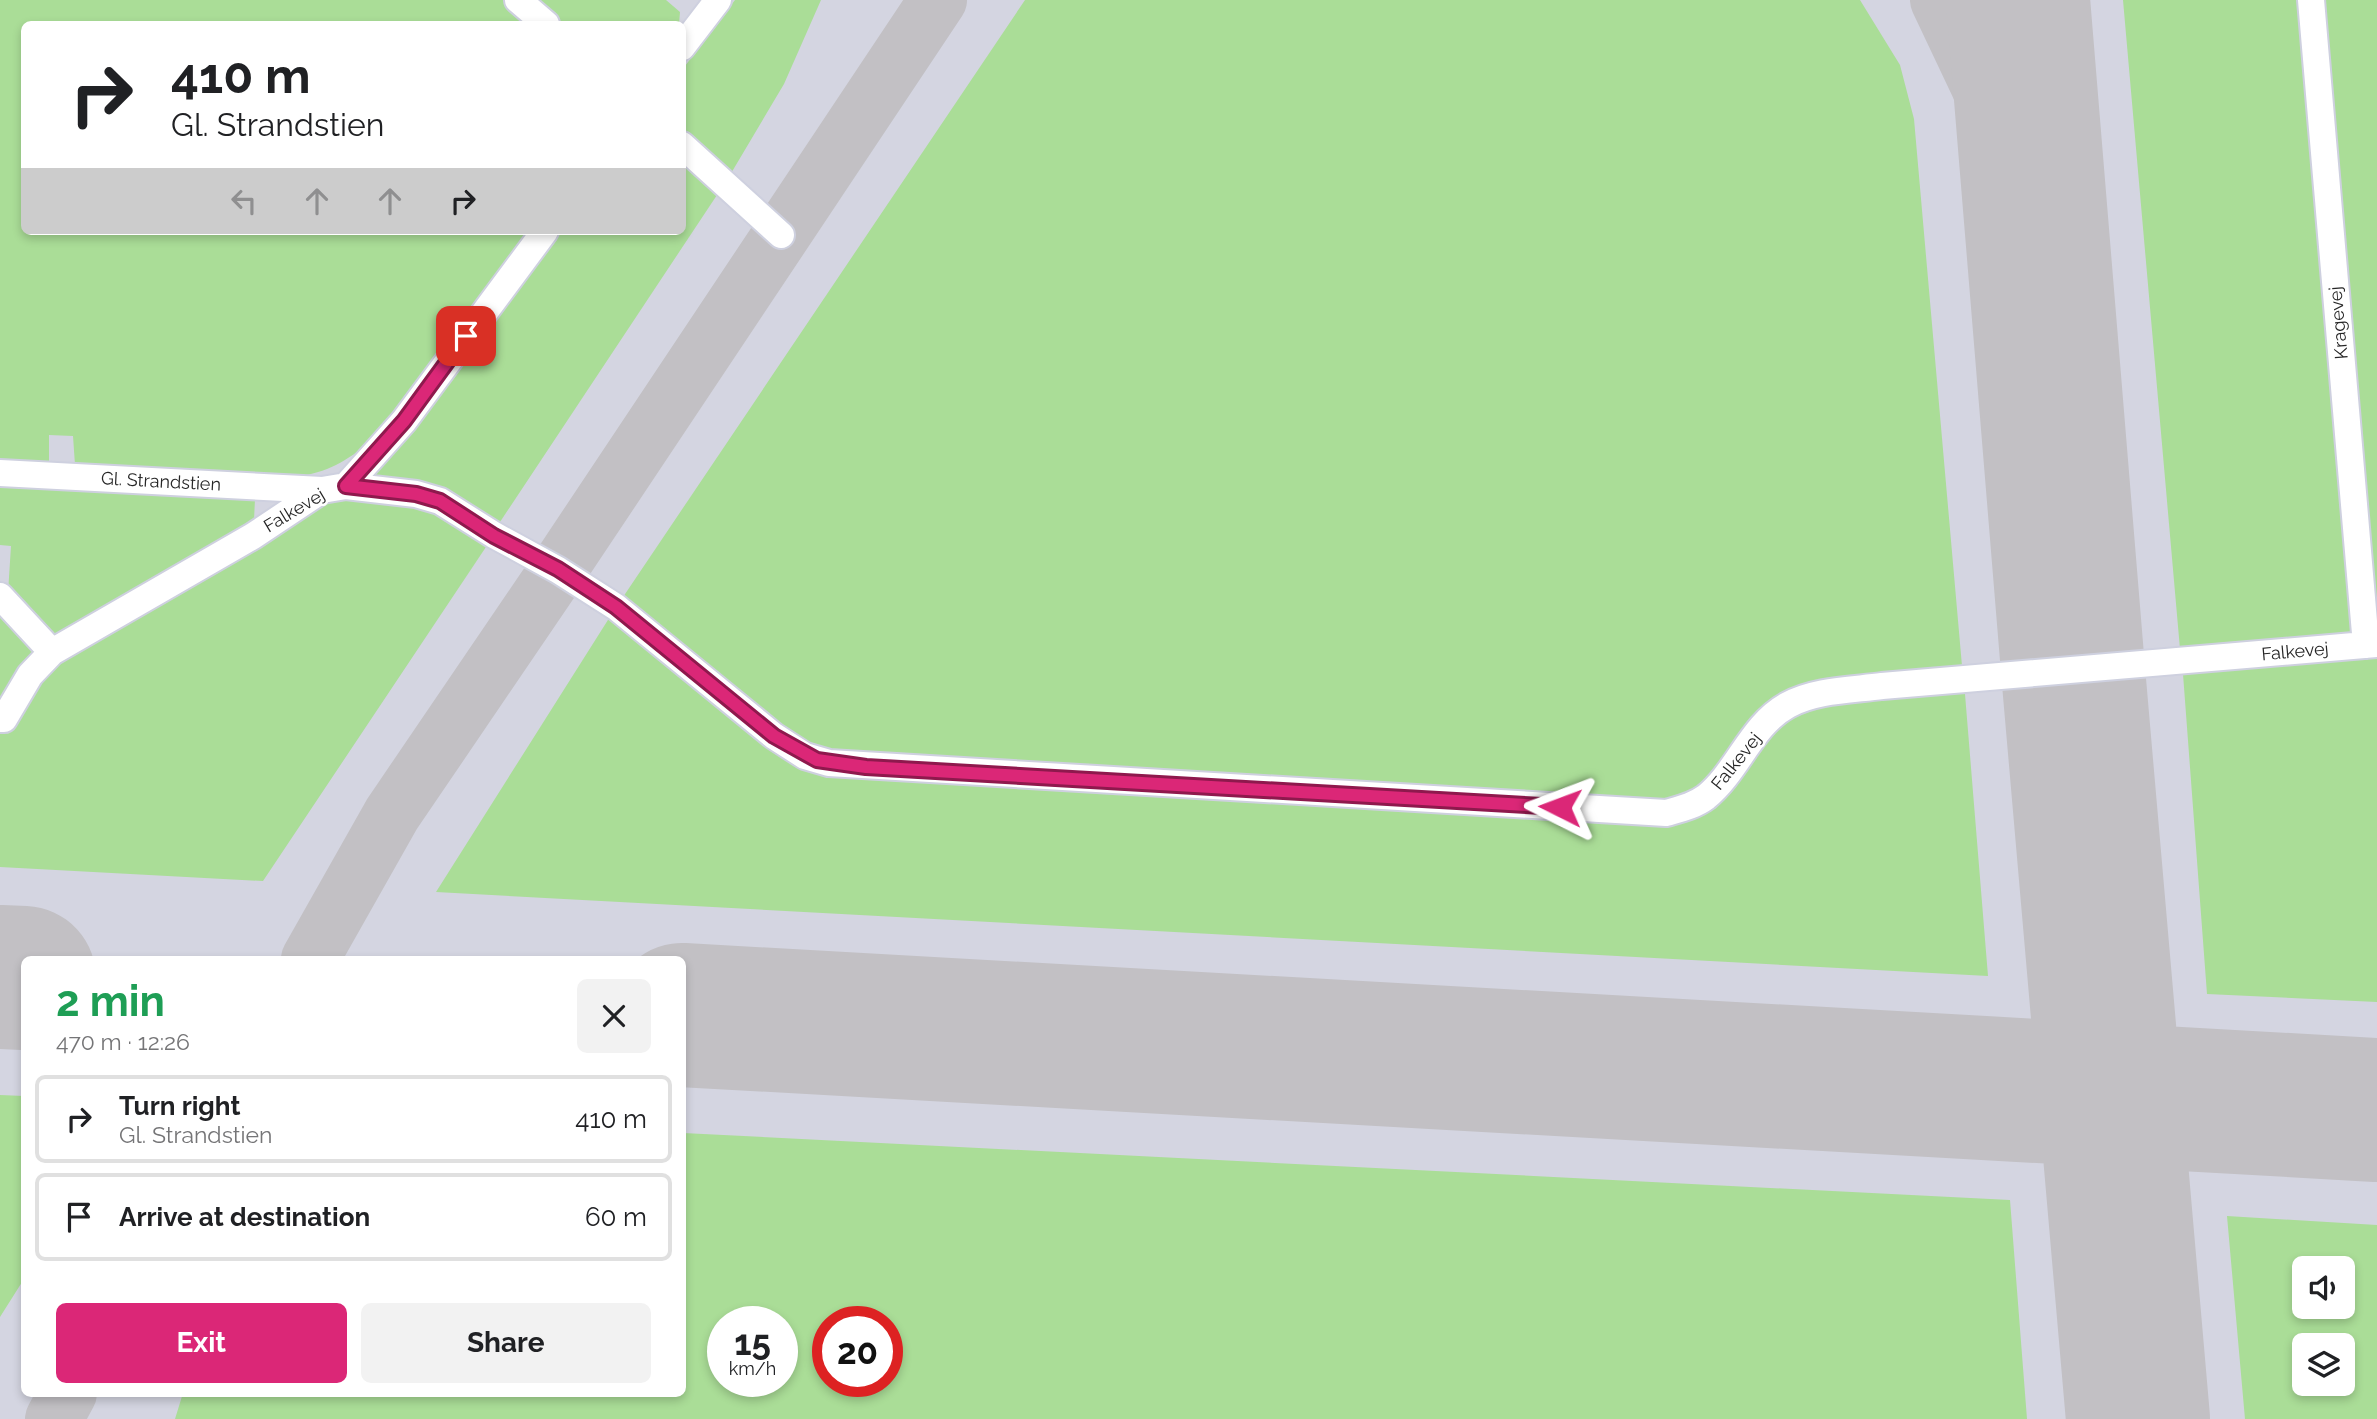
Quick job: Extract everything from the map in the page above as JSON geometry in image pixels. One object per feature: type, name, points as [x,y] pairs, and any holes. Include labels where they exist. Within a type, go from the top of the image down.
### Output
[{"type":"lane","points":[[518,0],[542,21]]},
{"type":"lane","points":[[686,42],[718,0]]},
{"type":"lane","name":"Kragevej","points":[[2311,0],[2372,645]]},
{"type":"lane","points":[[686,149],[781,236]]},
{"type":"lane","points":[[334,488],[404,421],[542,235]]},
{"type":"lane","name":"Gl. Strandstien","points":[[0,473],[334,488]]},
{"type":"lane","name":"Falkevej","points":[[0,719],[4,719],[30,675],[52,652],[334,488],[416,494],[440,501],[494,536],[558,569],[616,607],[774,736],[817,760],[866,767],[1666,813],[1704,798],[1722,781],[1773,715],[1789,704],[1819,694],[1882,686],[2372,645]]},
{"type":"lane","points":[[0,596],[52,652]]},
{"type":"shaded area","points":[[0,0],[2377,0],[2377,1419],[0,1419]]},
{"type":"green space","points":[[0,0],[503,0],[528,21],[21,21],[21,235],[530,235],[373,440],[327,469],[293,478],[75,465],[73,436],[49,435],[49,464],[0,462]]},
{"type":"green space","points":[[529,0],[666,0],[680,12],[679,21],[554,21]]},
{"type":"green space","points":[[735,0],[821,0],[784,84],[730,175],[686,137],[686,65]]},
{"type":"green space","points":[[1025,0],[1860,0],[1900,65],[1914,119],[1962,666],[1826,686],[1708,786],[1668,806],[818,754],[619,603]]},
{"type":"green space","points":[[2123,0],[2305,0],[2358,628],[2344,642],[2180,649]]},
{"type":"green space","points":[[2317,0],[2377,0],[2377,626]]},
{"type":"green space","points":[[686,166],[717,195],[496,528],[366,480],[415,424],[556,235],[686,235]]},
{"type":"green space","points":[[0,484],[255,499],[254,520],[247,529],[52,642],[8,593],[11,546],[0,545]]},
{"type":"green space","points":[[351,495],[422,505],[490,541],[263,881],[0,867],[0,724],[17,712],[55,665],[324,501]]},
{"type":"green space","points":[[0,606],[39,650],[0,703]]},
{"type":"green space","points":[[613,612],[801,759],[1671,820],[1768,731],[1806,705],[1954,687],[1965,694],[1988,976],[436,892]]},
{"type":"green space","points":[[2377,650],[2377,1002],[2207,994],[2183,674],[2188,666]]},
{"type":"green space","points":[[0,1095],[21,1096],[21,1284],[0,1317]]},
{"type":"green space","points":[[686,1133],[2010,1200],[2027,1419],[175,1419],[182,1397],[686,1397]]},
{"type":"green space","points":[[2227,1216],[2377,1225],[2377,1419],[2245,1419]]},
{"type":"taxiway","points":[[312,956],[392,814],[938,0]]},
{"type":"taxiway","points":[[1939,0],[1992,112],[2042,295]]},
{"type":"taxiway","points":[[54,1419],[66,1397]]},
{"type":"runway","points":[[2018,0],[2138,1419]]},
{"type":"runway","points":[[0,977],[21,978]]},
{"type":"runway","points":[[686,1015],[2377,1110]]},
{"type":"route","points":[[466,336],[404,421],[346,486],[416,494],[440,501],[494,536],[558,569],[616,607],[774,736],[805,756],[829,763],[866,767],[1560,807]]}]
